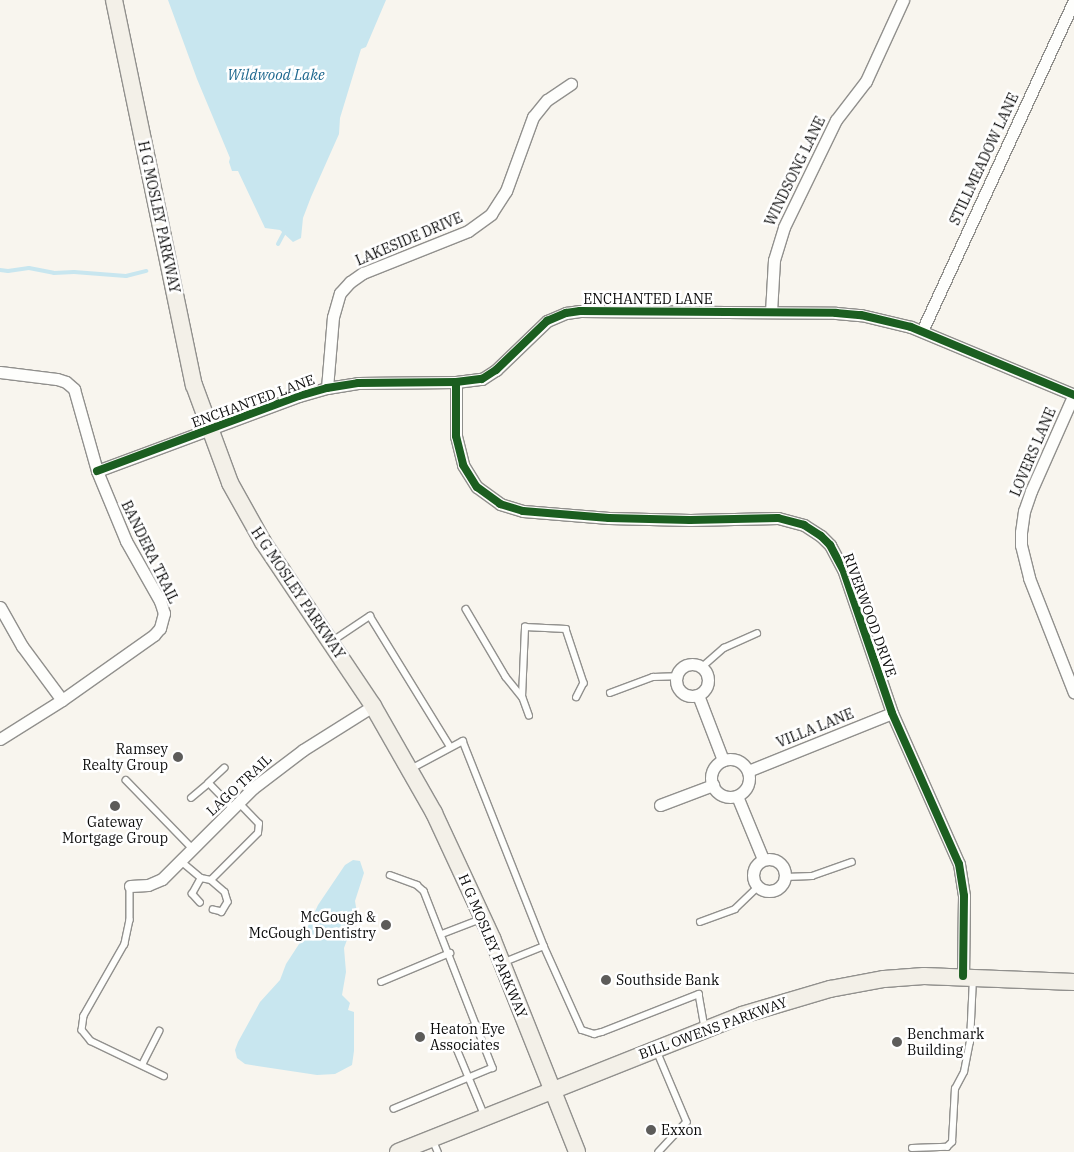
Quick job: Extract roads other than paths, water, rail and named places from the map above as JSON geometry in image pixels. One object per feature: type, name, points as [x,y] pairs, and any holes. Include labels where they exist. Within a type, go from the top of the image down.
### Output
[{"type":"main road","name":"H G MOSLEY PARKWAY","points":[[114,0],[194,385],[230,483],[250,522],[373,706],[442,829],[502,963],[576,1152]]},
{"type":"main road","name":"BILL OWENS PARKWAY","points":[[398,1152],[435,1145],[485,1117],[761,1008],[830,989],[898,978],[968,976],[1074,982]]},
{"type":"street","name":"WINDSONG LANE","points":[[770,312],[774,260],[784,227],[836,120],[866,81],[903,0]]},
{"type":"street","name":"STILLMEADOW LANE","points":[[922,331],[1074,0]]},
{"type":"street","name":"LAKESIDE DRIVE","points":[[326,388],[333,317],[340,293],[363,273],[468,231],[490,214],[506,191],[533,117],[547,100],[571,84]]},
{"type":"street","name":"ENCHANTED LANE","points":[[97,471],[299,396],[326,388],[358,383],[475,381],[488,375],[542,325],[553,318],[573,312],[770,312],[861,315],[922,331],[1074,394]]},
{"type":"street","name":"BANDERA TRAIL","points":[[0,372],[58,379],[69,383],[75,393],[97,471],[126,541],[162,606],[163,621],[154,635],[62,700]]},
{"type":"street","name":"RIVERWOOD DRIVE","points":[[456,382],[456,436],[463,465],[477,487],[500,504],[523,511],[618,519],[778,518],[798,523],[821,536],[834,552],[843,569],[892,713],[953,847],[961,872],[968,976]]},
{"type":"street","name":"LOVERS LANE","points":[[1074,394],[1031,491],[1024,511],[1021,532],[1021,545],[1028,578],[1074,691]]},
{"type":"street","points":[[0,607],[22,646],[62,700],[0,739]]},
{"type":"street","points":[[689,664],[702,667],[707,675],[707,685],[698,696],[688,696],[679,691],[676,676],[680,668],[689,664]]},
{"type":"street","points":[[698,696],[723,760]]},
{"type":"street","name":"LAGO TRAIL","points":[[130,886],[156,883],[181,861],[253,788],[303,750],[373,706]]},
{"type":"street","name":"VILLA LANE","points":[[748,771],[892,713]]},
{"type":"street","points":[[729,759],[741,762],[748,771],[749,783],[737,796],[720,794],[713,785],[714,768],[723,760],[729,759]]},
{"type":"street","points":[[660,805],[713,785]]},
{"type":"street","points":[[737,796],[763,860]]},
{"type":"street","points":[[763,860],[778,861],[785,870],[786,877],[782,885],[773,891],[762,890],[758,887],[753,877],[753,872],[758,862],[763,860]]},
{"type":"lane","points":[[466,609],[506,677],[522,697]]},
{"type":"lane","points":[[331,642],[370,616],[450,746]]},
{"type":"lane","points":[[528,716],[522,697],[525,627],[566,629],[584,683],[576,697]]},
{"type":"lane","points":[[702,667],[718,652],[757,633]]},
{"type":"lane","points":[[610,693],[653,676],[676,676]]},
{"type":"lane","points":[[410,769],[450,746],[463,742],[544,946],[553,962],[579,1026],[585,1032],[594,1034],[602,1032],[699,994],[706,1029]]},
{"type":"lane","points":[[191,798],[225,768]]},
{"type":"lane","points":[[126,780],[193,849]]},
{"type":"lane","points":[[208,783],[259,824],[258,833],[211,880]]},
{"type":"lane","points":[[181,861],[200,878],[211,880],[224,892],[228,902],[222,912],[213,910]]},
{"type":"lane","points":[[786,877],[812,876],[852,862]]},
{"type":"lane","points":[[390,875],[417,885],[424,891],[493,1068],[394,1109]]},
{"type":"lane","points":[[200,878],[192,894],[200,903]]},
{"type":"lane","points":[[130,886],[130,920],[125,944],[84,1016],[82,1030],[91,1041],[164,1076]]},
{"type":"lane","points":[[700,922],[735,908],[746,901],[758,887]]},
{"type":"lane","points":[[442,934],[483,919]]},
{"type":"lane","points":[[502,963],[544,946]]},
{"type":"lane","points":[[381,982],[450,954]]},
{"type":"lane","points":[[912,1148],[947,1148],[952,1142],[954,1089],[964,1072],[970,1042],[968,976]]},
{"type":"lane","points":[[457,1032],[477,1025]]},
{"type":"lane","points":[[142,1065],[159,1031]]},
{"type":"lane","points":[[455,1044],[485,1117]]},
{"type":"lane","points":[[656,1049],[687,1122],[659,1152]]},
{"type":"water","name":"Wildwood Lake","points":[[168,0],[386,0],[366,47],[361,49],[340,118],[339,134],[303,218],[301,238],[293,242],[280,230],[265,228],[238,171],[232,171],[229,162],[230,158],[197,79]]},
{"type":"water","points":[[353,860],[360,861],[364,873],[355,901],[357,913],[350,921],[351,929],[344,948],[346,972],[342,995],[350,1003],[348,1010],[354,1012],[352,1065],[335,1074],[317,1075],[245,1064],[237,1058],[235,1050],[238,1042],[260,1002],[280,980],[286,964],[301,941],[318,905],[345,865]]},
{"type":"waterway","points":[[278,244],[286,229]]},
{"type":"waterway","points":[[0,270],[8,271],[29,268],[54,273],[74,272],[126,276],[146,271]]},
{"type":"place","name":"Ramsey Realty Group","points":[[178,757]]},
{"type":"place","name":"Gateway Mortgage Group","points":[[115,806]]},
{"type":"place","name":"McGough & McGough Dentistry","points":[[386,925]]},
{"type":"place","name":"Southside Bank","points":[[606,980]]},
{"type":"place","name":"Heaton Eye Associates","points":[[420,1037]]},
{"type":"place","name":"Benchmark Building","points":[[897,1042]]},
{"type":"place","name":"Exxon","points":[[651,1130]]}]
